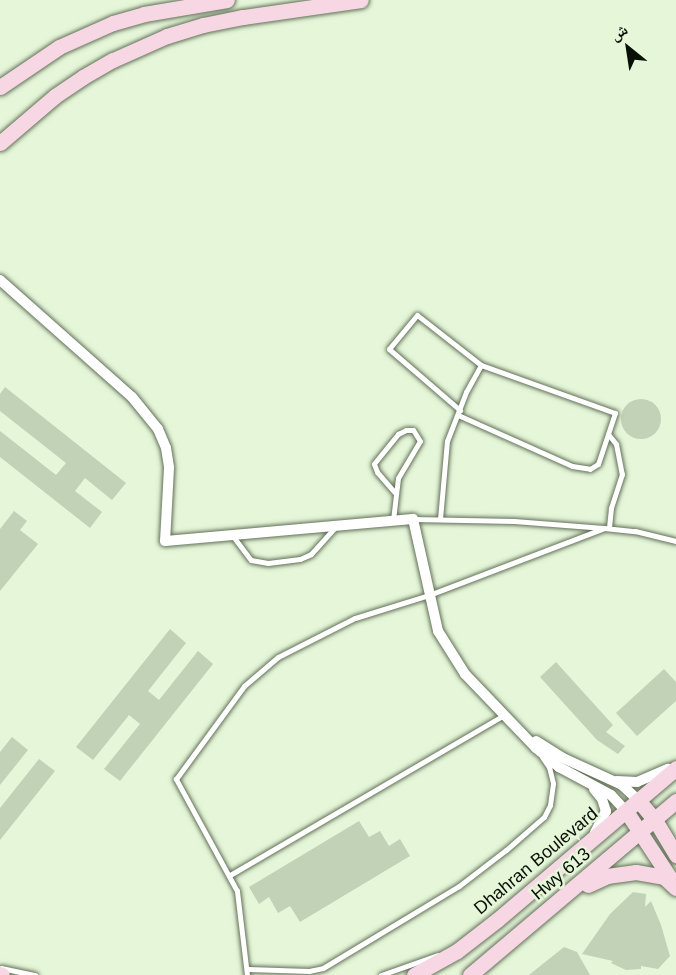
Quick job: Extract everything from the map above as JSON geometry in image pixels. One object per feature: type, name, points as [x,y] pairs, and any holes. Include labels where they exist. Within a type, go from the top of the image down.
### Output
[{"type":"main road","points":[[0,87],[59,47],[113,23],[144,14],[227,0]]},
{"type":"main road","points":[[0,142],[55,96],[83,77],[113,60],[167,36],[203,25],[243,17],[361,0]]},
{"type":"main road","name":"Dhahran Boulevard","points":[[414,975],[457,951],[589,843],[676,767]]},
{"type":"main road","name":"Hwy 613","points":[[470,975],[676,801]]},
{"type":"main road","points":[[632,805],[655,820],[676,855]]},
{"type":"main road","points":[[632,805],[642,832],[676,888]]},
{"type":"main road","points":[[562,899],[617,873],[657,874],[676,888]]},
{"type":"street","points":[[0,280],[132,398],[158,429],[166,448],[169,468],[165,541],[413,519],[438,631],[448,651],[465,674],[536,748],[559,767],[632,805]]},
{"type":"street","points":[[525,735],[563,758],[622,785],[632,805]]},
{"type":"street","points":[[610,780],[637,782],[676,767]]},
{"type":"street","points":[[580,778],[598,793],[606,811],[589,843]]},
{"type":"lane","points":[[417,315],[481,365],[615,413],[598,464],[590,469],[572,466],[459,413],[389,349],[417,315]]},
{"type":"lane","points":[[440,519],[447,441],[466,392],[481,365]]},
{"type":"lane","points":[[393,520],[398,478],[420,441],[413,430],[398,434],[374,464],[377,472],[396,494]]},
{"type":"lane","points":[[606,528],[622,474],[616,444],[608,434]]},
{"type":"lane","points":[[413,519],[606,528],[676,541]]},
{"type":"lane","points":[[232,534],[251,560],[268,563],[300,559],[311,554],[335,526]]},
{"type":"lane","points":[[536,748],[549,767],[552,794],[544,817],[459,886],[323,968],[309,971],[247,972],[241,907],[230,875],[176,779],[244,686],[278,657],[355,618],[429,595],[562,542],[606,528]]},
{"type":"lane","points":[[230,875],[504,715]]},
{"type":"lane","points":[[381,975],[416,961],[457,951]]},
{"type":"lane","points":[[0,968],[35,975]]},
{"type":"building","points":[[5,387],[126,483],[112,500],[85,478],[75,491],[102,512],[90,528],[0,457],[0,431],[56,475],[66,463],[0,411],[0,394]]},
{"type":"building","points":[[641,399],[649,400],[655,405],[660,411],[660,427],[655,433],[649,438],[641,439],[633,438],[627,433],[622,427],[621,419],[622,411],[627,405],[633,400]]},
{"type":"building","points":[[14,511],[27,521],[20,530],[38,544],[0,591],[0,529]]},
{"type":"building","points":[[170,629],[186,643],[148,691],[159,700],[198,651],[213,664],[120,781],[104,769],[140,724],[129,715],[93,760],[76,747]]},
{"type":"building","points":[[556,662],[613,725],[606,732],[625,746],[618,754],[597,740],[540,677]]},
{"type":"building","points":[[664,669],[676,682],[676,701],[637,736],[616,713]]},
{"type":"building","points":[[12,737],[28,750],[0,785],[0,752]]},
{"type":"building","points":[[39,759],[55,771],[0,840],[0,808]]},
{"type":"building","points":[[359,821],[369,837],[380,831],[389,846],[400,839],[410,856],[300,922],[290,906],[278,913],[269,897],[259,904],[249,887]]},
{"type":"building","points":[[633,892],[646,894],[645,907],[651,901],[661,925],[670,956],[658,969],[641,966],[641,969],[626,970],[611,963],[613,961],[582,954],[610,914]]},
{"type":"building","points":[[564,947],[577,952],[590,975],[529,975]]}]
